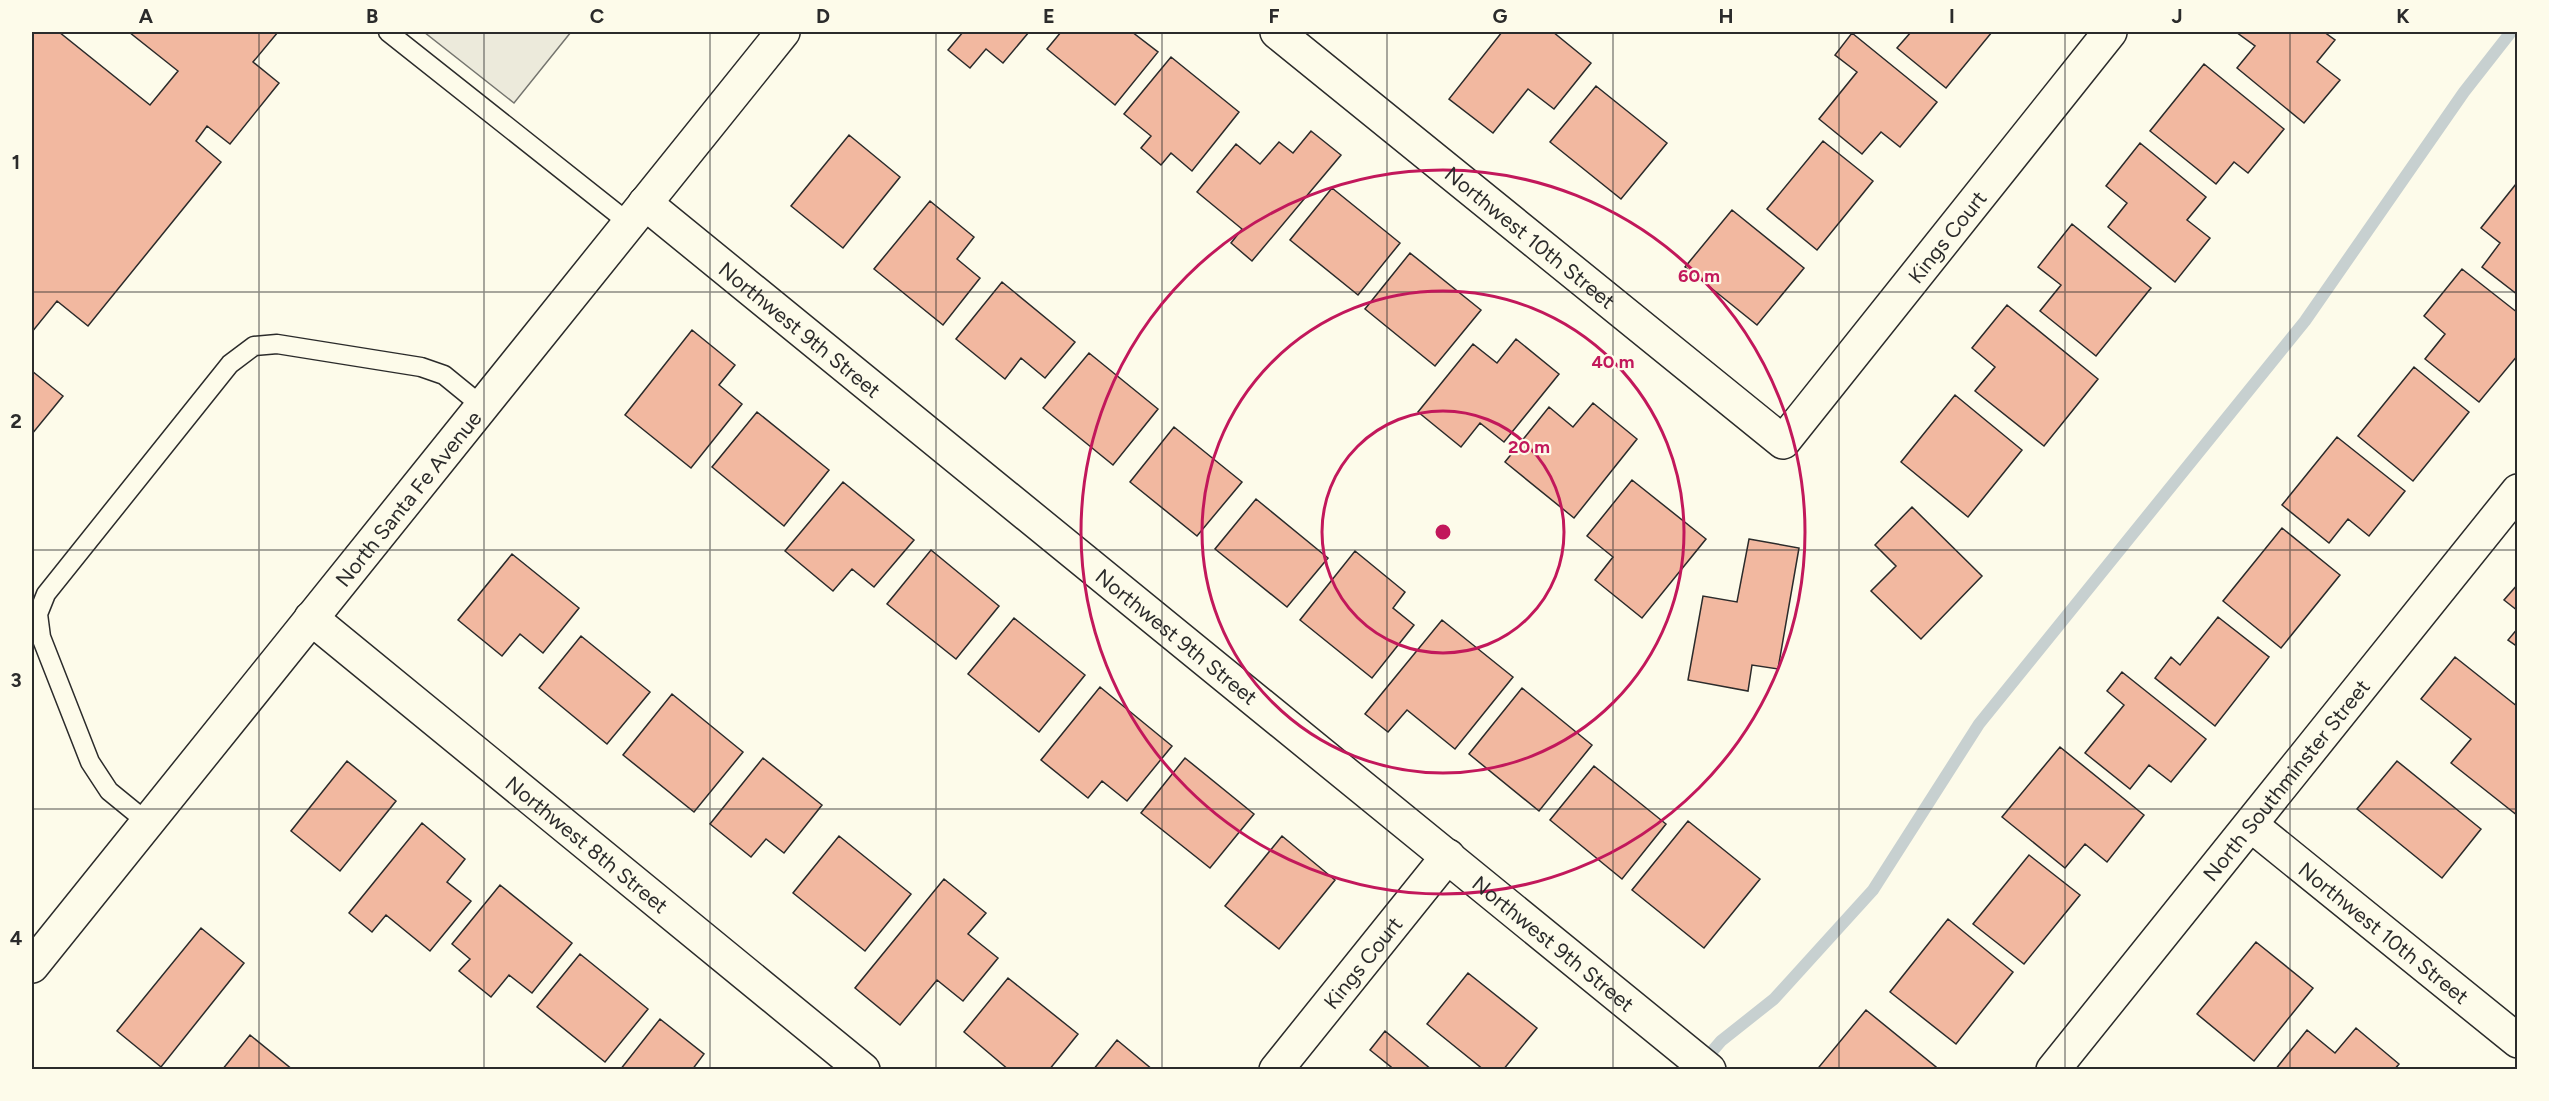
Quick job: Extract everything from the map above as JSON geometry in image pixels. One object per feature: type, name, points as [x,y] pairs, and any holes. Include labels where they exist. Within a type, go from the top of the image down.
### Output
[{"type":"street","name":"North Santa Fe Avenue","points":[[32,966],[783,32]]},
{"type":"street","name":"Northwest 10th Street","points":[[1276,32],[1783,442]]},
{"type":"street","name":"Kings Court","points":[[1783,442],[2110,32]]},
{"type":"street","name":"Northwest 9th Street","points":[[637,213],[1448,856],[1709,1070]]},
{"type":"street","name":"North Southminster Street","points":[[2053,1070],[2517,491]]},
{"type":"street","name":"Northwest 8th Street","points":[[311,618],[863,1070]]},
{"type":"street","name":"Northwest 10th Street","points":[[2251,825],[2517,1041]]},
{"type":"street","name":"Kings Court","points":[[1275,1070],[1448,856]]},
{"type":"lane","points":[[388,32],[637,213]]},
{"type":"lane","points":[[147,822],[110,791],[90,762],[41,637],[39,614],[46,594],[230,364],[254,346],[277,344],[399,364],[444,375],[482,406]]},
{"type":"shaded area","points":[[424,32],[571,32],[514,103]]},
{"type":"building","points":[[32,32],[59,32],[150,105],[178,71],[129,32],[278,32],[253,62],[279,83],[230,144],[207,126],[196,141],[221,162],[88,326],[57,301],[32,332]]},
{"type":"building","points":[[963,32],[1029,32],[1003,63],[986,49],[970,68],[948,50]]},
{"type":"building","points":[[1061,32],[1132,32],[1158,52],[1115,105],[1047,49]]},
{"type":"building","points":[[1502,32],[1553,32],[1591,63],[1554,109],[1528,89],[1493,133],[1449,99]]},
{"type":"building","points":[[1911,32],[1992,32],[1946,88],[1897,48]]},
{"type":"building","points":[[2236,32],[2324,32],[2335,40],[2317,62],[2340,80],[2304,123],[2237,68],[2255,46]]},
{"type":"building","points":[[1852,33],[1937,102],[1900,147],[1881,132],[1862,154],[1819,119],[1857,72],[1835,55]]},
{"type":"building","points":[[1171,57],[1239,112],[1192,171],[1171,153],[1161,165],[1141,148],[1151,136],[1124,114]]},
{"type":"building","points":[[2204,64],[2284,129],[2248,173],[2234,162],[2216,184],[2150,131]]},
{"type":"building","points":[[1596,86],[1667,143],[1621,199],[1550,142]]},
{"type":"building","points":[[1311,131],[1341,155],[1252,261],[1231,243],[1242,229],[1197,192],[1236,144],[1260,164],[1279,142],[1293,153]]},
{"type":"building","points":[[849,135],[900,177],[843,248],[791,206]]},
{"type":"building","points":[[1823,141],[1873,181],[1817,250],[1767,209]]},
{"type":"building","points":[[2140,143],[2206,197],[2187,220],[2210,238],[2175,282],[2108,227],[2127,203],[2106,186]]},
{"type":"building","points":[[2516,184],[2518,185],[2518,295],[2482,267],[2500,243],[2481,228]]},
{"type":"building","points":[[1332,188],[1400,243],[1358,295],[1290,240]]},
{"type":"building","points":[[930,201],[974,237],[957,259],[980,278],[943,325],[874,269]]},
{"type":"building","points":[[1732,210],[1804,268],[1757,325],[1685,267]]},
{"type":"building","points":[[2072,224],[2151,288],[2096,356],[2040,311],[2061,285],[2038,267]]},
{"type":"building","points":[[1410,253],[1481,310],[1435,366],[1365,309]]},
{"type":"building","points":[[2462,269],[2518,313],[2518,355],[2479,402],[2425,359],[2445,334],[2424,316]]},
{"type":"building","points":[[1002,282],[1075,342],[1045,378],[1021,358],[1005,379],[956,339]]},
{"type":"building","points":[[2007,305],[2098,379],[2044,446],[1975,391],[1995,367],[1972,348]]},
{"type":"building","points":[[692,330],[735,365],[719,385],[742,404],[691,468],[625,415]]},
{"type":"building","points":[[1516,339],[1559,374],[1504,442],[1480,423],[1461,447],[1418,412],[1473,344],[1497,363]]},
{"type":"building","points":[[1089,353],[1158,409],[1113,465],[1043,408]]},
{"type":"building","points":[[2414,367],[2469,412],[2413,481],[2358,436]]},
{"type":"building","points":[[32,371],[63,396],[32,434]]},
{"type":"building","points":[[1955,395],[2022,450],[1968,517],[1901,462]]},
{"type":"building","points":[[1593,403],[1637,439],[1574,518],[1505,462],[1549,407],[1573,427]]},
{"type":"building","points":[[757,412],[829,470],[784,526],[712,467]]},
{"type":"building","points":[[1174,427],[1242,482],[1197,536],[1130,482]]},
{"type":"building","points":[[2337,437],[2405,491],[2369,536],[2348,519],[2329,543],[2282,505]]},
{"type":"building","points":[[1632,480],[1706,539],[1642,618],[1595,580],[1613,557],[1587,536]]},
{"type":"building","points":[[843,482],[914,540],[874,587],[852,569],[833,591],[785,551]]},
{"type":"building","points":[[1256,499],[1328,558],[1287,607],[1215,549]]},
{"type":"building","points":[[1912,507],[1982,576],[1921,639],[1871,591],[1896,566],[1875,545]]},
{"type":"building","points":[[2282,528],[2340,575],[2281,648],[2223,601]]},
{"type":"building","points":[[1749,539],[1799,548],[1778,669],[1752,665],[1748,691],[1688,680],[1703,596],[1737,602]]},
{"type":"building","points":[[931,550],[999,606],[956,659],[887,604]]},
{"type":"building","points":[[1355,551],[1405,592],[1393,608],[1414,625],[1372,678],[1300,620]]},
{"type":"building","points":[[512,554],[579,608],[543,653],[520,634],[502,656],[458,620]]},
{"type":"building","points":[[2518,584],[2518,611],[2504,600]]},
{"type":"building","points":[[2218,617],[2269,657],[2215,726],[2155,678],[2171,657],[2180,665]]},
{"type":"building","points":[[1014,618],[1085,675],[1039,732],[968,674]]},
{"type":"building","points":[[1442,620],[1513,677],[1455,749],[1407,710],[1388,732],[1365,714]]},
{"type":"building","points":[[2518,628],[2518,647],[2508,640]]},
{"type":"building","points":[[581,636],[650,692],[607,744],[539,688]]},
{"type":"building","points":[[2455,657],[2518,707],[2518,816],[2451,763],[2471,739],[2421,699]]},
{"type":"building","points":[[2122,672],[2206,739],[2171,782],[2149,765],[2130,789],[2085,753],[2124,705],[2107,691]]},
{"type":"building","points":[[1100,687],[1172,746],[1127,801],[1102,781],[1088,798],[1041,760]]},
{"type":"building","points":[[1522,688],[1592,745],[1539,811],[1469,754]]},
{"type":"building","points":[[672,694],[743,752],[694,812],[623,755]]},
{"type":"building","points":[[2060,747],[2144,815],[2107,862],[2085,844],[2065,868],[2002,817]]},
{"type":"building","points":[[763,758],[822,805],[784,853],[766,839],[751,857],[710,824]]},
{"type":"building","points":[[1185,758],[1254,814],[1210,868],[1141,813]]},
{"type":"building","points":[[347,761],[396,801],[340,871],[291,831]]},
{"type":"building","points":[[2397,761],[2481,829],[2442,878],[2357,809]]},
{"type":"building","points":[[1594,766],[1666,824],[1622,879],[1550,820]]},
{"type":"building","points":[[1688,821],[1760,879],[1704,948],[1632,890]]},
{"type":"building","points":[[422,823],[465,859],[447,882],[471,901],[430,951],[386,915],[372,932],[349,913]]},
{"type":"building","points":[[839,836],[911,894],[865,951],[793,893]]},
{"type":"building","points":[[1282,836],[1335,880],[1279,949],[1225,906]]},
{"type":"building","points":[[2029,855],[2080,895],[2024,964],[1973,924]]},
{"type":"building","points":[[944,879],[986,913],[968,934],[998,958],[963,1001],[937,980],[900,1025],[855,988]]},
{"type":"building","points":[[500,885],[572,943],[532,993],[509,975],[491,997],[459,971],[470,959],[452,944]]},
{"type":"building","points":[[1948,919],[2013,972],[1956,1044],[1890,992]]},
{"type":"building","points":[[201,928],[244,963],[161,1067],[117,1031]]},
{"type":"building","points":[[2256,942],[2313,988],[2254,1061],[2197,1014]]},
{"type":"building","points":[[580,954],[648,1009],[605,1062],[537,1007]]},
{"type":"building","points":[[1468,973],[1537,1028],[1503,1070],[1484,1070],[1427,1024]]},
{"type":"building","points":[[1008,978],[1078,1034],[1049,1070],[1009,1070],[964,1032]]},
{"type":"building","points":[[1866,1010],[1936,1067],[1934,1070],[1823,1070],[1819,1067]]},
{"type":"building","points":[[660,1019],[704,1054],[692,1070],[620,1070]]},
{"type":"building","points":[[2356,1028],[2399,1064],[2394,1070],[2275,1070],[2307,1030],[2335,1053]]},
{"type":"building","points":[[1385,1031],[1432,1070],[1389,1070],[1391,1067],[1370,1050]]},
{"type":"building","points":[[250,1035],[293,1070],[222,1070]]},
{"type":"building","points":[[1117,1040],[1153,1070],[1093,1070]]},
{"type":"waterway","points":[[1703,1062],[1721,1041],[1774,999],[1873,890],[1979,724],[2305,321],[2464,92],[2511,32]]}]
